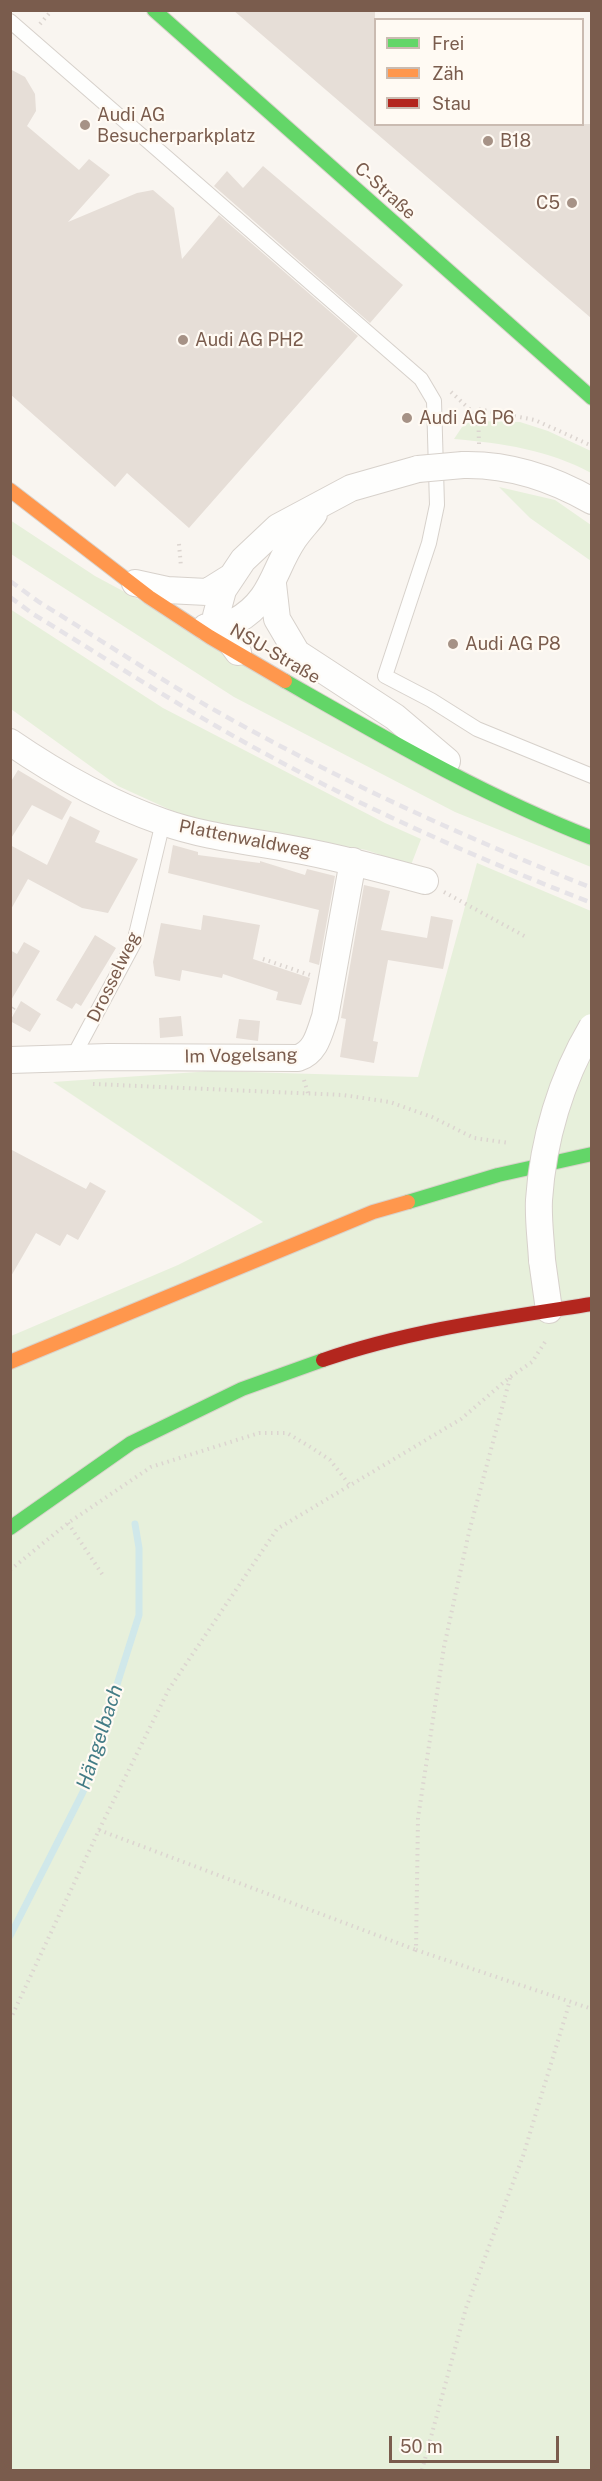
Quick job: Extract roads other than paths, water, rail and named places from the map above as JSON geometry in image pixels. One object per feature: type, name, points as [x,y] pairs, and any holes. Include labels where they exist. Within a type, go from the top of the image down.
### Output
[{"type":"main road","name":"C-Straße","points":[[154,10],[591,398]]},
{"type":"main road","name":"NSU-Straße","points":[[10,490],[84,550],[192,626],[239,655],[404,750],[540,819],[591,838]]},
{"type":"main road","points":[[10,1362],[373,1212],[498,1175],[591,1154]]},
{"type":"main road","points":[[10,1528],[132,1443],[189,1413],[242,1389],[361,1347],[459,1325],[551,1320],[591,1304]]},
{"type":"street","points":[[239,655],[220,629],[216,616],[218,603],[231,577],[243,560],[278,527],[320,507],[351,488],[471,456],[568,487],[591,501]]},
{"type":"street","points":[[192,626],[220,629],[246,615],[261,602],[273,584],[293,540],[320,507]]},
{"type":"street","points":[[126,580],[167,590],[207,592],[231,577]]},
{"type":"street","points":[[273,584],[277,619],[297,653],[395,717],[480,788]]},
{"type":"street","name":"Plattenwaldweg","points":[[11,744],[99,796],[163,822],[201,834],[353,861],[425,881]]},
{"type":"street","name":"Im Vogelsang","points":[[10,1060],[73,1057],[298,1058],[306,1055],[317,1040],[325,1017],[353,861]]},
{"type":"street","points":[[551,1320],[542,1260],[539,1201],[545,1152],[566,1077],[591,1027]]},
{"type":"lane","points":[[10,21],[421,380],[434,401],[436,505],[429,543],[385,676],[431,700],[477,729],[591,776]]},
{"type":"lane","name":"Drosselweg","points":[[73,1057],[134,943],[163,822]]},
{"type":"waterway","name":"Hängelbach","points":[[10,1936],[83,1792],[139,1615],[139,1548],[135,1524]]},
{"type":"railway","points":[[10,581],[39,602],[201,703],[314,764],[406,808],[592,888]]},
{"type":"railway","points":[[10,597],[33,614],[170,699],[307,776],[400,822],[592,903]]},
{"type":"place","name":"Audi AG Besucherparkplatz","points":[[85,125]]},
{"type":"place","name":"B18","points":[[488,141]]},
{"type":"place","name":"C5","points":[[572,203]]},
{"type":"place","name":"Audi AG PH2","points":[[183,340]]},
{"type":"place","name":"Audi AG P6","points":[[407,418]]},
{"type":"place","name":"Audi AG P8","points":[[453,644]]}]
